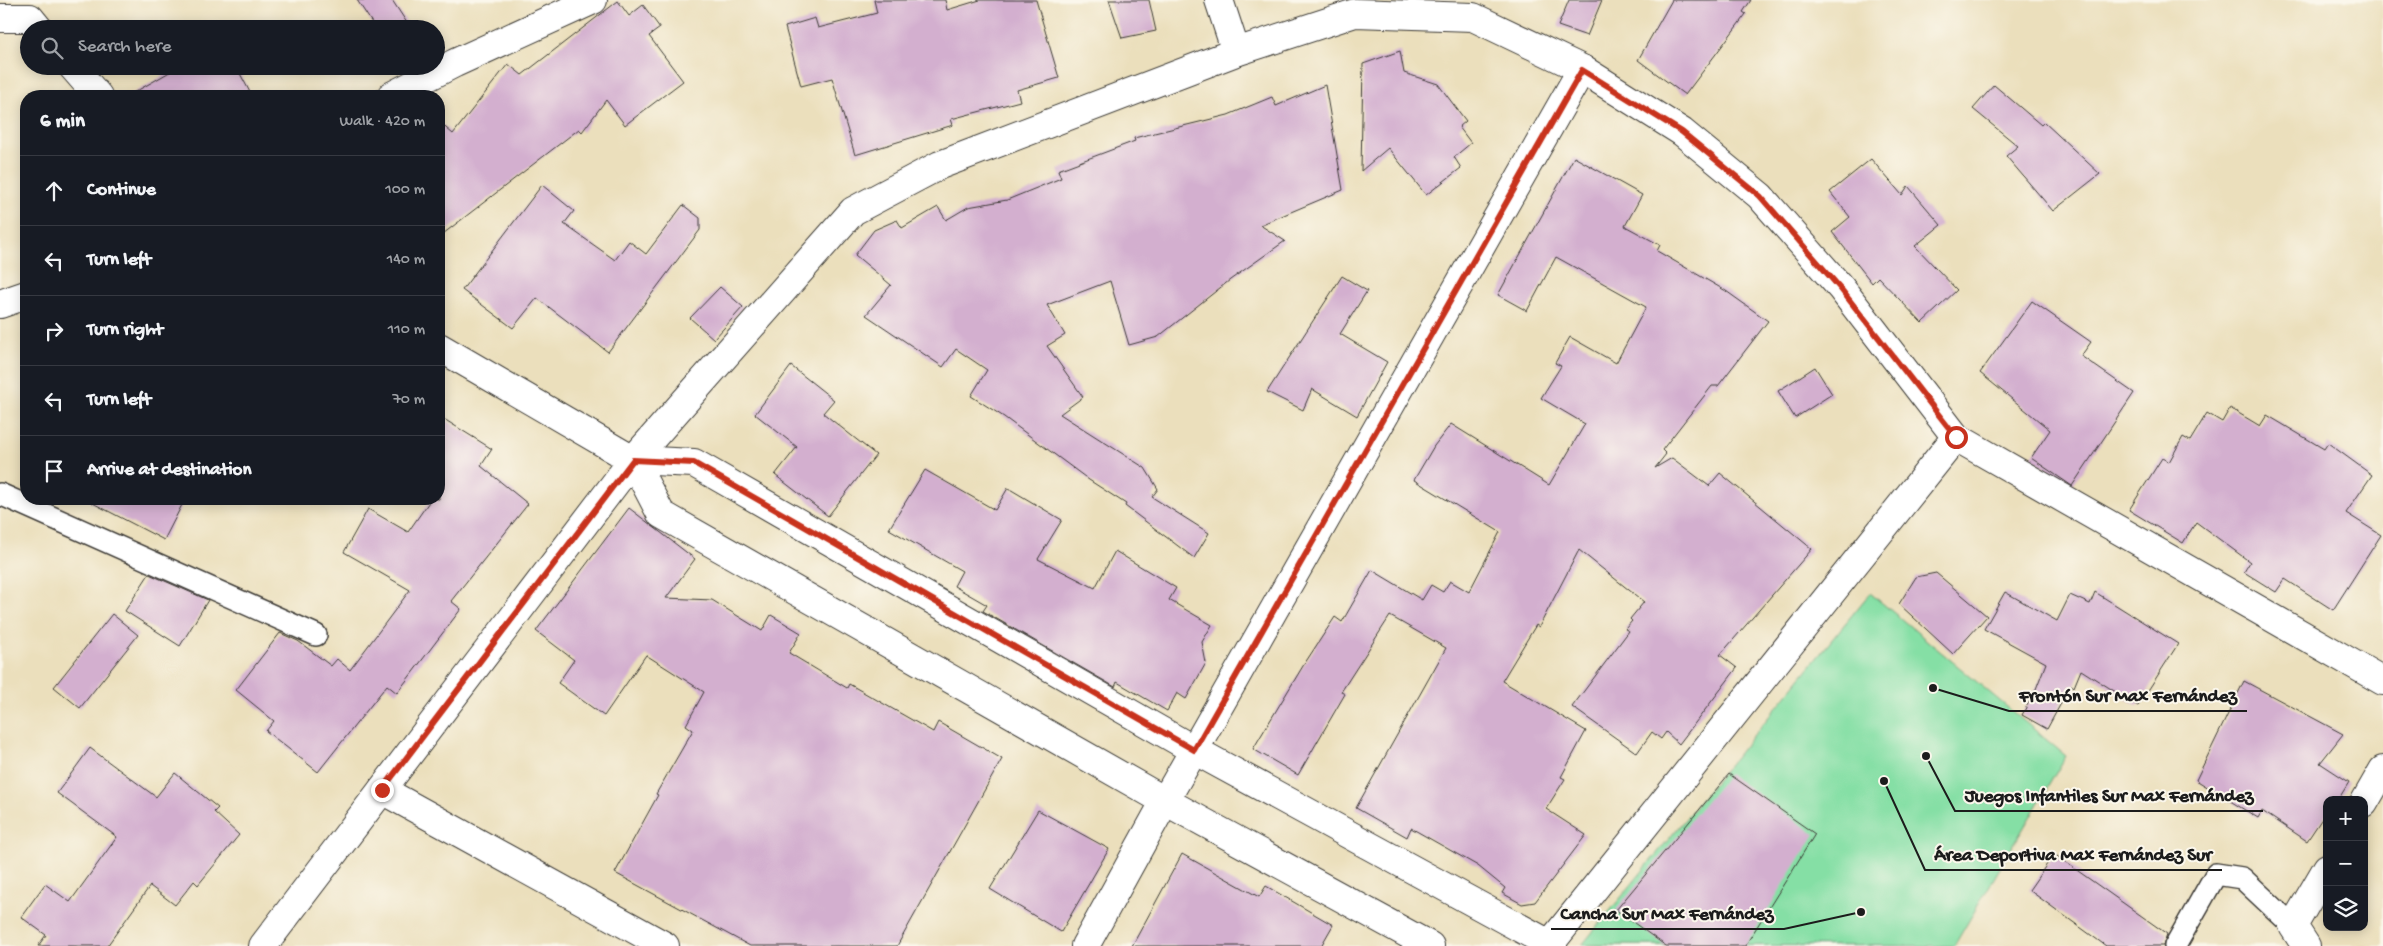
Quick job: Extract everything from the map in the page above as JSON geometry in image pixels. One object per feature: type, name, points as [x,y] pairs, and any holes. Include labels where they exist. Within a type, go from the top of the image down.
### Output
[{"type":"street","points":[[445,68],[593,0]]},
{"type":"street","points":[[1219,0],[1236,52]]},
{"type":"street","points":[[263,946],[633,460],[853,211],[940,165],[1236,52],[1355,14],[1473,17],[1582,70],[1682,132],[1760,196],[1840,288],[1956,437],[2383,681]]},
{"type":"street","points":[[0,18],[30,18],[32,20]]},
{"type":"street","points":[[1085,946],[1165,800],[1582,70]]},
{"type":"street","points":[[80,75],[93,90]]},
{"type":"street","points":[[403,90],[432,75]]},
{"type":"street","points":[[0,304],[20,297]]},
{"type":"street","points":[[445,350],[633,460],[694,463],[1194,750],[1552,945],[1956,437]]},
{"type":"street","points":[[633,460],[661,514],[1165,800],[1430,946]]},
{"type":"street","points":[[2368,796],[2383,770]]},
{"type":"street","points":[[382,790],[666,946]]},
{"type":"street","points":[[2299,936],[2323,878]]},
{"type":"lane","points":[[0,494],[20,503]]},
{"type":"lane","points":[[25,505],[316,635]]},
{"type":"lane","points":[[2175,946],[2216,874],[2242,878],[2299,936]]},
{"type":"green space","points":[[1870,593],[2066,756],[1954,946],[1582,945]]},
{"type":"building","points":[[357,0],[392,0],[405,20],[370,20]]},
{"type":"building","points":[[874,0],[945,0],[947,10],[980,0],[1036,0],[1059,78],[1017,90],[1020,101],[951,119],[953,125],[855,155],[832,78],[801,86],[785,27],[815,18],[818,28],[877,13]]},
{"type":"building","points":[[1109,0],[1149,0],[1156,31],[1122,38]]},
{"type":"building","points":[[1569,0],[1602,0],[1587,36],[1558,26]]},
{"type":"building","points":[[1672,0],[1751,0],[1743,12],[1746,14],[1685,95],[1638,60]]},
{"type":"building","points":[[618,1],[629,16],[643,5],[660,28],[649,36],[683,81],[625,125],[606,100],[582,132],[579,129],[445,232],[445,127],[453,134],[508,64],[522,75]]},
{"type":"building","points":[[1400,51],[1404,73],[1438,84],[1466,121],[1459,127],[1471,143],[1454,157],[1461,168],[1426,195],[1388,148],[1361,171],[1363,64]]},
{"type":"building","points":[[164,75],[241,75],[249,90],[138,90]]},
{"type":"building","points":[[1325,85],[1343,190],[1260,225],[1285,241],[1230,280],[1158,337],[1129,345],[1110,281],[1047,305],[1065,335],[1047,346],[1083,397],[1060,414],[1145,468],[1158,489],[1152,497],[1209,533],[1194,558],[1125,506],[1126,504],[1089,480],[1004,417],[971,396],[987,370],[956,349],[943,367],[866,315],[891,285],[855,255],[874,230],[897,220],[902,228],[938,207],[946,220],[968,207],[1007,200],[1061,178],[1058,170],[1135,141],[1134,138],[1228,115],[1272,97],[1276,106]]},
{"type":"building","points":[[1994,85],[2041,125],[2044,122],[2100,174],[2053,211],[2006,156],[2018,146],[1973,109]]},
{"type":"building","points":[[1574,157],[1642,195],[1625,226],[1660,245],[1657,251],[1726,291],[1768,321],[1718,386],[1712,386],[1662,450],[1666,454],[1655,468],[1672,458],[1709,486],[1720,473],[1812,549],[1720,655],[1737,668],[1679,744],[1666,732],[1661,739],[1652,732],[1637,753],[1572,707],[1629,631],[1625,629],[1632,621],[1630,619],[1644,602],[1579,550],[1539,627],[1536,625],[1502,681],[1586,731],[1561,777],[1565,779],[1546,809],[1586,835],[1535,902],[1522,904],[1502,893],[1505,888],[1478,866],[1411,828],[1407,837],[1356,808],[1446,648],[1390,616],[1341,692],[1345,694],[1298,775],[1253,749],[1335,617],[1342,622],[1372,570],[1422,600],[1431,585],[1443,592],[1450,581],[1469,592],[1500,532],[1414,480],[1434,446],[1451,424],[1549,485],[1585,424],[1541,398],[1561,366],[1555,363],[1570,337],[1616,363],[1646,307],[1556,257],[1527,311],[1498,295]]},
{"type":"building","points":[[1871,159],[1902,195],[1908,186],[1941,225],[1915,246],[1957,290],[1922,323],[1878,277],[1872,283],[1832,232],[1850,217],[1830,192]]},
{"type":"building","points":[[542,185],[574,211],[564,224],[615,260],[629,241],[646,254],[683,205],[700,218],[700,230],[608,352],[537,298],[513,328],[462,290]]},
{"type":"building","points":[[1342,276],[1367,291],[1340,334],[1387,362],[1357,416],[1312,389],[1303,410],[1267,392]]},
{"type":"building","points":[[720,287],[743,307],[714,339],[690,318]]},
{"type":"building","points":[[2032,301],[2091,342],[2081,356],[2134,393],[2072,486],[2031,458],[2050,430],[1980,373]]},
{"type":"building","points":[[791,366],[834,400],[823,413],[876,455],[828,516],[775,475],[797,447],[755,414]]},
{"type":"building","points":[[1815,367],[1832,394],[1795,418],[1778,391]]},
{"type":"building","points":[[2230,408],[2260,426],[2267,415],[2324,449],[2328,443],[2372,475],[2346,513],[2381,535],[2333,610],[2285,579],[2276,592],[2244,572],[2250,562],[2196,522],[2183,543],[2129,510],[2162,458],[2169,462],[2183,437],[2190,441],[2207,413],[2222,422]]},
{"type":"building","points":[[445,420],[492,449],[481,466],[528,504],[451,601],[461,609],[397,693],[387,685],[318,772],[266,731],[274,721],[236,690],[280,633],[298,641],[331,666],[337,659],[350,670],[410,590],[344,552],[368,509],[408,532],[427,505],[445,505]]},
{"type":"building","points":[[925,470],[995,510],[1008,488],[1062,520],[1038,559],[1095,588],[1115,551],[1176,588],[1169,600],[1212,625],[1202,642],[1206,663],[1186,699],[1177,693],[1167,711],[1117,682],[1115,687],[983,611],[987,605],[954,586],[962,571],[889,529]]},
{"type":"building","points":[[97,505],[182,505],[164,540]]},
{"type":"building","points":[[629,508],[695,559],[666,598],[712,600],[762,631],[771,615],[801,633],[789,653],[847,688],[849,684],[933,732],[938,722],[1002,759],[897,946],[750,946],[615,873],[658,795],[656,794],[693,730],[686,725],[704,692],[646,655],[604,716],[558,683],[574,660],[536,631]]},
{"type":"building","points":[[1936,573],[1987,616],[1953,654],[1899,604],[1916,577]]},
{"type":"building","points":[[149,574],[208,600],[180,646],[125,611]]},
{"type":"building","points":[[2005,592],[2057,621],[2070,595],[2090,604],[2095,592],[2178,644],[2138,706],[2081,670],[2074,687],[2071,685],[2047,729],[2022,715],[2036,689],[2046,663],[1984,629]]},
{"type":"building","points":[[112,614],[138,635],[80,708],[54,687]]},
{"type":"building","points":[[2244,681],[2343,734],[2320,763],[2349,782],[2340,796],[2323,796],[2323,817],[2307,841],[2262,811],[2258,818],[2196,780]]},
{"type":"building","points":[[90,748],[156,797],[175,773],[218,808],[214,812],[239,835],[198,885],[194,881],[175,905],[150,886],[107,946],[38,946],[46,935],[21,917],[45,884],[70,902],[117,837],[57,793]]},
{"type":"building","points":[[1729,774],[1815,834],[1745,946],[1666,946],[1616,910]]},
{"type":"building","points":[[1038,810],[1109,849],[1061,932],[990,889]]},
{"type":"building","points":[[1182,854],[1259,897],[1266,886],[1333,925],[1321,946],[1132,946]]},
{"type":"building","points":[[2054,854],[2167,934],[2163,946],[2106,946],[2029,890]]},
{"type":"place","name":"Frontón Sur Max Fernández","points":[[1933,688]]},
{"type":"place","name":"Juegos Infantiles Sur Max Fernández","points":[[1926,756]]},
{"type":"place","name":"Área Deportiva Max Fernández Sur","points":[[1884,781]]},
{"type":"place","name":"Cancha Sur Max Fernández","points":[[1861,912]]},
{"type":"route","points":[[382,790],[633,460],[694,463],[1194,750],[1582,70],[1682,132],[1760,196],[1840,288],[1956,437]]}]
